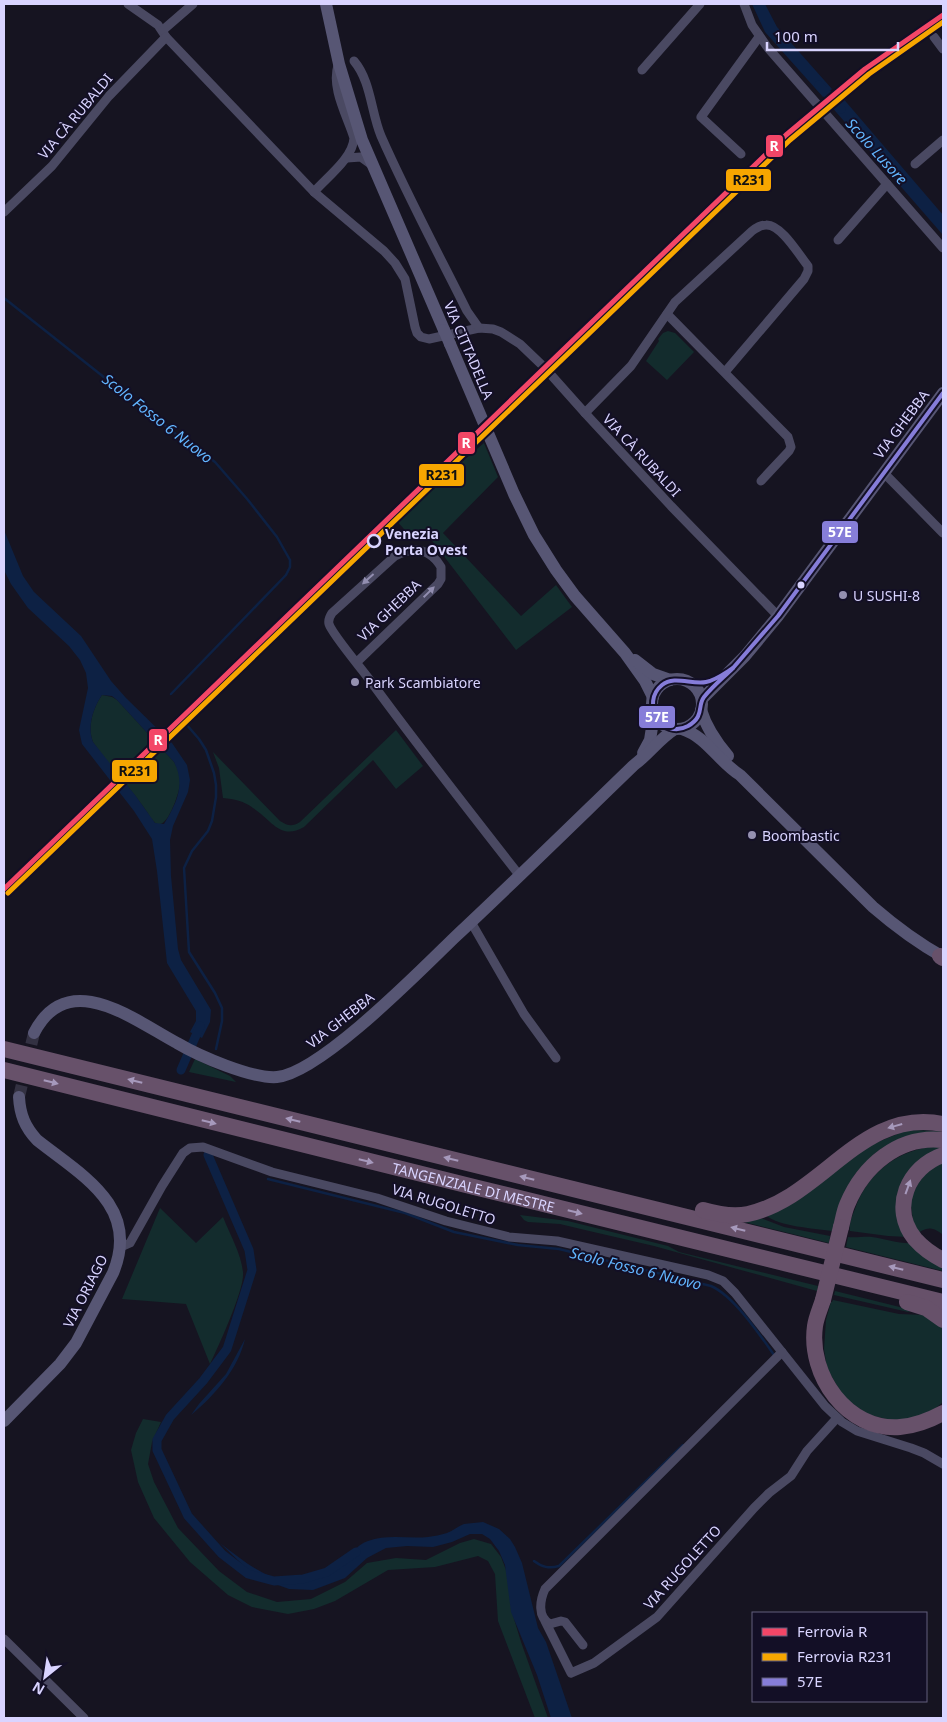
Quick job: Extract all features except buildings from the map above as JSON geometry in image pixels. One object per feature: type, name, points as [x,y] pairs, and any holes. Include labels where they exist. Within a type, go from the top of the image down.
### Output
[{"type":"highway","name":"TANGENZIALE DI MESTRE","points":[[4,1049],[943,1280]]},
{"type":"highway","name":"TANGENZIALE DI MESTRE","points":[[4,1070],[943,1302]]},
{"type":"highway","points":[[609,1198],[640,1195],[718,1214],[746,1215],[782,1201],[877,1132],[895,1125],[916,1122],[943,1124]]},
{"type":"highway","points":[[941,1413],[920,1423],[899,1427],[879,1425],[862,1419],[848,1410],[836,1399],[820,1373],[816,1359],[815,1326],[847,1205],[862,1178],[871,1166],[904,1144],[922,1140],[943,1140]]},
{"type":"highway","points":[[943,1155],[921,1166],[908,1185],[904,1202],[905,1218],[914,1237],[932,1254],[943,1260]]},
{"type":"highway","points":[[846,1278],[858,1290],[915,1304],[926,1308],[943,1320]]},
{"type":"street","name":"VIA CÀ RUBALDI","points":[[128,4],[147,16],[164,33],[314,192],[384,250],[405,279],[415,326],[417,333],[421,337],[429,339],[478,328],[501,332],[520,344],[778,616]]},
{"type":"street","name":"VIA CÀ RUBALDI","points":[[4,212],[52,166],[109,96],[164,33],[193,4]]},
{"type":"street","name":"VIA CITTADELLA","points":[[326,4],[339,64],[355,119],[374,168],[514,494],[546,554],[586,611],[625,653],[645,681],[653,697]]},
{"type":"street","points":[[642,70],[700,4]]},
{"type":"street","points":[[744,4],[759,37],[943,248]]},
{"type":"street","points":[[741,154],[701,117],[759,37]]},
{"type":"street","points":[[934,38],[943,49]]},
{"type":"street","points":[[354,61],[362,72],[376,122],[390,156],[467,311],[478,328]]},
{"type":"street","points":[[314,192],[347,158],[354,138],[337,85],[336,74],[339,64]]},
{"type":"street","points":[[915,164],[943,140]]},
{"type":"street","points":[[347,158],[361,157],[367,160],[374,168]]},
{"type":"street","points":[[838,240],[887,184]]},
{"type":"street","points":[[585,414],[632,366],[675,302],[752,231],[765,225],[775,227],[780,230],[808,266],[807,275],[725,372]]},
{"type":"street","points":[[668,314],[788,437],[790,442],[789,451],[761,481]]},
{"type":"street","name":"VIA GHEBBA","points":[[702,705],[778,616],[943,393]]},
{"type":"street","name":"VIA GHEBBA","points":[[884,473],[943,533]]},
{"type":"street","name":"VIA GHEBBA","points":[[354,660],[438,584],[441,578],[441,567],[432,555],[418,549],[404,551],[395,556],[332,613],[329,617],[329,624],[354,660],[427,757],[520,876]]},
{"type":"street","name":"VIA CITTADELLA","points":[[625,653],[652,674],[670,680]]},
{"type":"street","name":"VIA GHEBBA","points":[[690,682],[707,681],[736,666]]},
{"type":"street","points":[[740,775],[736,766],[704,719],[698,690],[690,682],[676,680],[670,680],[656,690],[652,703],[654,715],[662,725],[692,732],[732,770],[740,775],[873,907],[895,926],[942,957]]},
{"type":"street","points":[[678,729],[694,722],[702,705]]},
{"type":"street","name":"VIA GHEBBA","points":[[634,765],[650,740],[654,715]]},
{"type":"street","name":"VIA GHEBBA","points":[[34,1033],[42,1020],[54,1009],[75,1001],[90,1001],[105,1005],[131,1017],[203,1057],[262,1076],[277,1077],[289,1074],[334,1047],[362,1023],[520,876],[634,765],[649,753],[663,737],[678,729]]},
{"type":"street","points":[[471,922],[524,1014],[556,1058]]},
{"type":"street","name":"VIA ORIAGO","points":[[4,1421],[60,1364],[76,1343],[113,1273],[121,1247],[117,1223],[108,1202],[100,1190],[90,1180],[37,1140],[30,1132],[25,1125],[20,1110],[19,1097]]},
{"type":"street","name":"VIA RUGOLETTO","points":[[121,1247],[130,1243],[162,1186],[183,1154],[190,1148],[203,1147],[272,1172],[377,1198],[455,1224],[509,1237],[556,1241],[716,1278],[723,1281],[735,1292],[825,1406],[837,1418],[857,1431],[912,1448],[943,1464]]},
{"type":"street","name":"VIA RUGOLETTO","points":[[782,1352],[547,1587],[540,1604],[542,1614],[571,1673],[594,1663],[657,1617],[754,1508],[769,1493],[791,1476],[806,1451],[837,1418]]},
{"type":"street","points":[[545,1621],[550,1624],[561,1621],[565,1622],[583,1645]]},
{"type":"street","points":[[4,1639],[84,1718]]},
{"type":"green space","points":[[668,331],[675,333],[694,352],[667,380],[646,361],[659,341],[658,339],[663,333]]},
{"type":"green space","points":[[484,443],[498,477],[443,533],[521,616],[556,585],[572,607],[516,650],[423,529],[412,538],[395,519]]},
{"type":"green space","points":[[102,695],[117,700],[177,767],[180,775],[178,795],[169,815],[161,824],[157,824],[152,819],[93,742],[91,736],[92,718]]},
{"type":"green space","points":[[396,730],[423,766],[396,789],[373,760],[304,827],[296,831],[282,830],[246,804],[223,798],[219,768],[213,752],[280,821],[288,825],[295,825]]},
{"type":"green space","points":[[195,1059],[230,1076],[236,1082],[189,1072]]},
{"type":"green space","points":[[907,1130],[942,1131],[882,1148],[873,1155],[855,1174],[832,1231],[788,1225],[765,1215],[866,1147]]},
{"type":"green space","points":[[928,1147],[943,1147],[911,1173],[908,1237],[850,1231],[851,1220],[860,1197],[874,1176],[882,1168],[903,1155]]},
{"type":"green space","points":[[943,1162],[943,1235],[936,1230],[929,1229],[922,1230],[915,1235],[910,1199],[924,1173]]},
{"type":"green space","points":[[160,1208],[196,1243],[223,1217],[240,1258],[243,1272],[240,1291],[210,1364],[186,1304],[122,1299]]},
{"type":"green space","points":[[520,1215],[568,1221],[668,1246],[679,1252],[818,1286],[817,1291],[654,1246],[560,1224],[528,1222]]},
{"type":"green space","points":[[758,1217],[784,1227],[830,1236],[829,1243],[744,1222]]},
{"type":"green space","points":[[848,1237],[872,1237],[913,1243],[943,1267],[943,1271],[846,1247]]},
{"type":"green space","points":[[835,1291],[912,1310],[908,1312],[834,1295]]},
{"type":"green space","points":[[833,1300],[899,1314],[924,1315],[943,1328],[943,1402],[932,1411],[910,1419],[891,1420],[869,1415],[844,1398],[827,1368],[824,1349],[826,1320]]},
{"type":"green space","points":[[143,1419],[161,1422],[152,1442],[148,1464],[154,1482],[178,1528],[219,1571],[247,1592],[277,1602],[311,1599],[345,1582],[367,1563],[396,1558],[426,1560],[460,1543],[474,1539],[491,1544],[501,1557],[511,1585],[511,1609],[548,1718],[535,1718],[498,1621],[495,1574],[488,1561],[478,1556],[435,1567],[388,1570],[335,1601],[314,1609],[288,1614],[252,1607],[228,1595],[190,1562],[154,1518],[138,1482],[131,1450]]},
{"type":"water","points":[[752,4],[765,4],[777,27],[832,89],[823,97],[765,32]]},
{"type":"water","points":[[841,96],[943,215],[943,235],[830,105]]},
{"type":"water","points":[[4,530],[23,576],[34,592],[81,636],[111,681],[172,743],[187,765],[190,780],[188,792],[173,826],[170,840],[171,876],[178,949],[181,960],[211,1010],[210,1022],[202,1038],[190,1032],[196,1021],[196,1011],[167,963],[152,839],[134,811],[82,744],[79,730],[88,688],[86,673],[80,660],[69,646],[28,608],[11,584],[4,570]],"holes":[[[102,695],[112,696],[174,762],[178,770],[179,786],[176,802],[164,824],[155,823],[93,742],[91,724],[96,706]]]},
{"type":"water","points":[[245,1339],[237,1361],[224,1381],[209,1399],[191,1415],[226,1374]]},
{"type":"water","points":[[483,1522],[499,1529],[510,1539],[515,1547],[522,1563],[538,1628],[546,1642],[572,1718],[551,1718],[537,1675],[511,1612],[505,1565],[499,1551],[490,1539],[482,1534],[470,1534],[452,1542],[433,1547],[407,1546],[386,1548],[367,1558],[345,1578],[313,1590],[289,1589],[264,1580],[247,1569],[220,1543],[262,1572],[290,1581],[305,1580],[321,1575],[339,1565],[360,1545],[368,1541],[383,1538],[433,1536],[447,1533],[464,1524]]},
{"type":"waterway","name":"Scolo Lusore","points":[[819,85],[841,109]]},
{"type":"waterway","name":"Scolo Fosso 6 Nuovo","points":[[4,298],[177,435],[215,462],[277,537],[290,560],[290,567],[286,575],[171,694]]},
{"type":"waterway","name":"Scolo Fosso 6 Nuovo","points":[[186,724],[206,750],[216,785],[212,821],[208,831],[192,851],[184,868],[189,952],[215,993],[222,1008],[222,1021],[216,1049]]},
{"type":"waterway","points":[[181,1070],[200,1026]]},
{"type":"waterway","points":[[208,1155],[249,1250],[252,1270],[227,1349],[203,1381],[170,1417],[157,1440],[157,1450],[188,1516],[222,1554],[248,1574],[274,1581],[303,1579],[327,1572],[356,1552]]},
{"type":"waterway","name":"Scolo Fosso 6 Nuovo","points":[[268,1179],[405,1213],[454,1232],[518,1245],[559,1249],[711,1286],[729,1298],[754,1327],[774,1355]]},
{"type":"waterway","name":"Scolo Fosso 6 Nuovo","points":[[534,1561],[546,1567],[559,1566],[683,1445]]},
{"type":"tunnel","points":[[19,1097],[34,1033]]},
{"type":"rail line","name":"R","points":[[4,889],[786,135],[865,69],[943,15]]},
{"type":"rail line","name":"R231","points":[[8,893],[790,140],[869,74],[943,22]]},
{"type":"transit line","name":"57E","points":[[733,668],[778,616],[943,393]]},
{"type":"transit line","name":"57E","points":[[733,668],[704,697],[697,719],[688,726],[679,729],[670,728],[657,718],[653,701],[662,685],[678,680],[706,682],[717,678],[733,668]]},
{"type":"place","name":"Venezia Porta Ovest","points":[[374,541]]},
{"type":"place","name":"U SUSHI-8","points":[[843,595]]},
{"type":"place","name":"Park Scambiatore","points":[[355,682]]},
{"type":"place","name":"Boombastic","points":[[752,835]]}]
